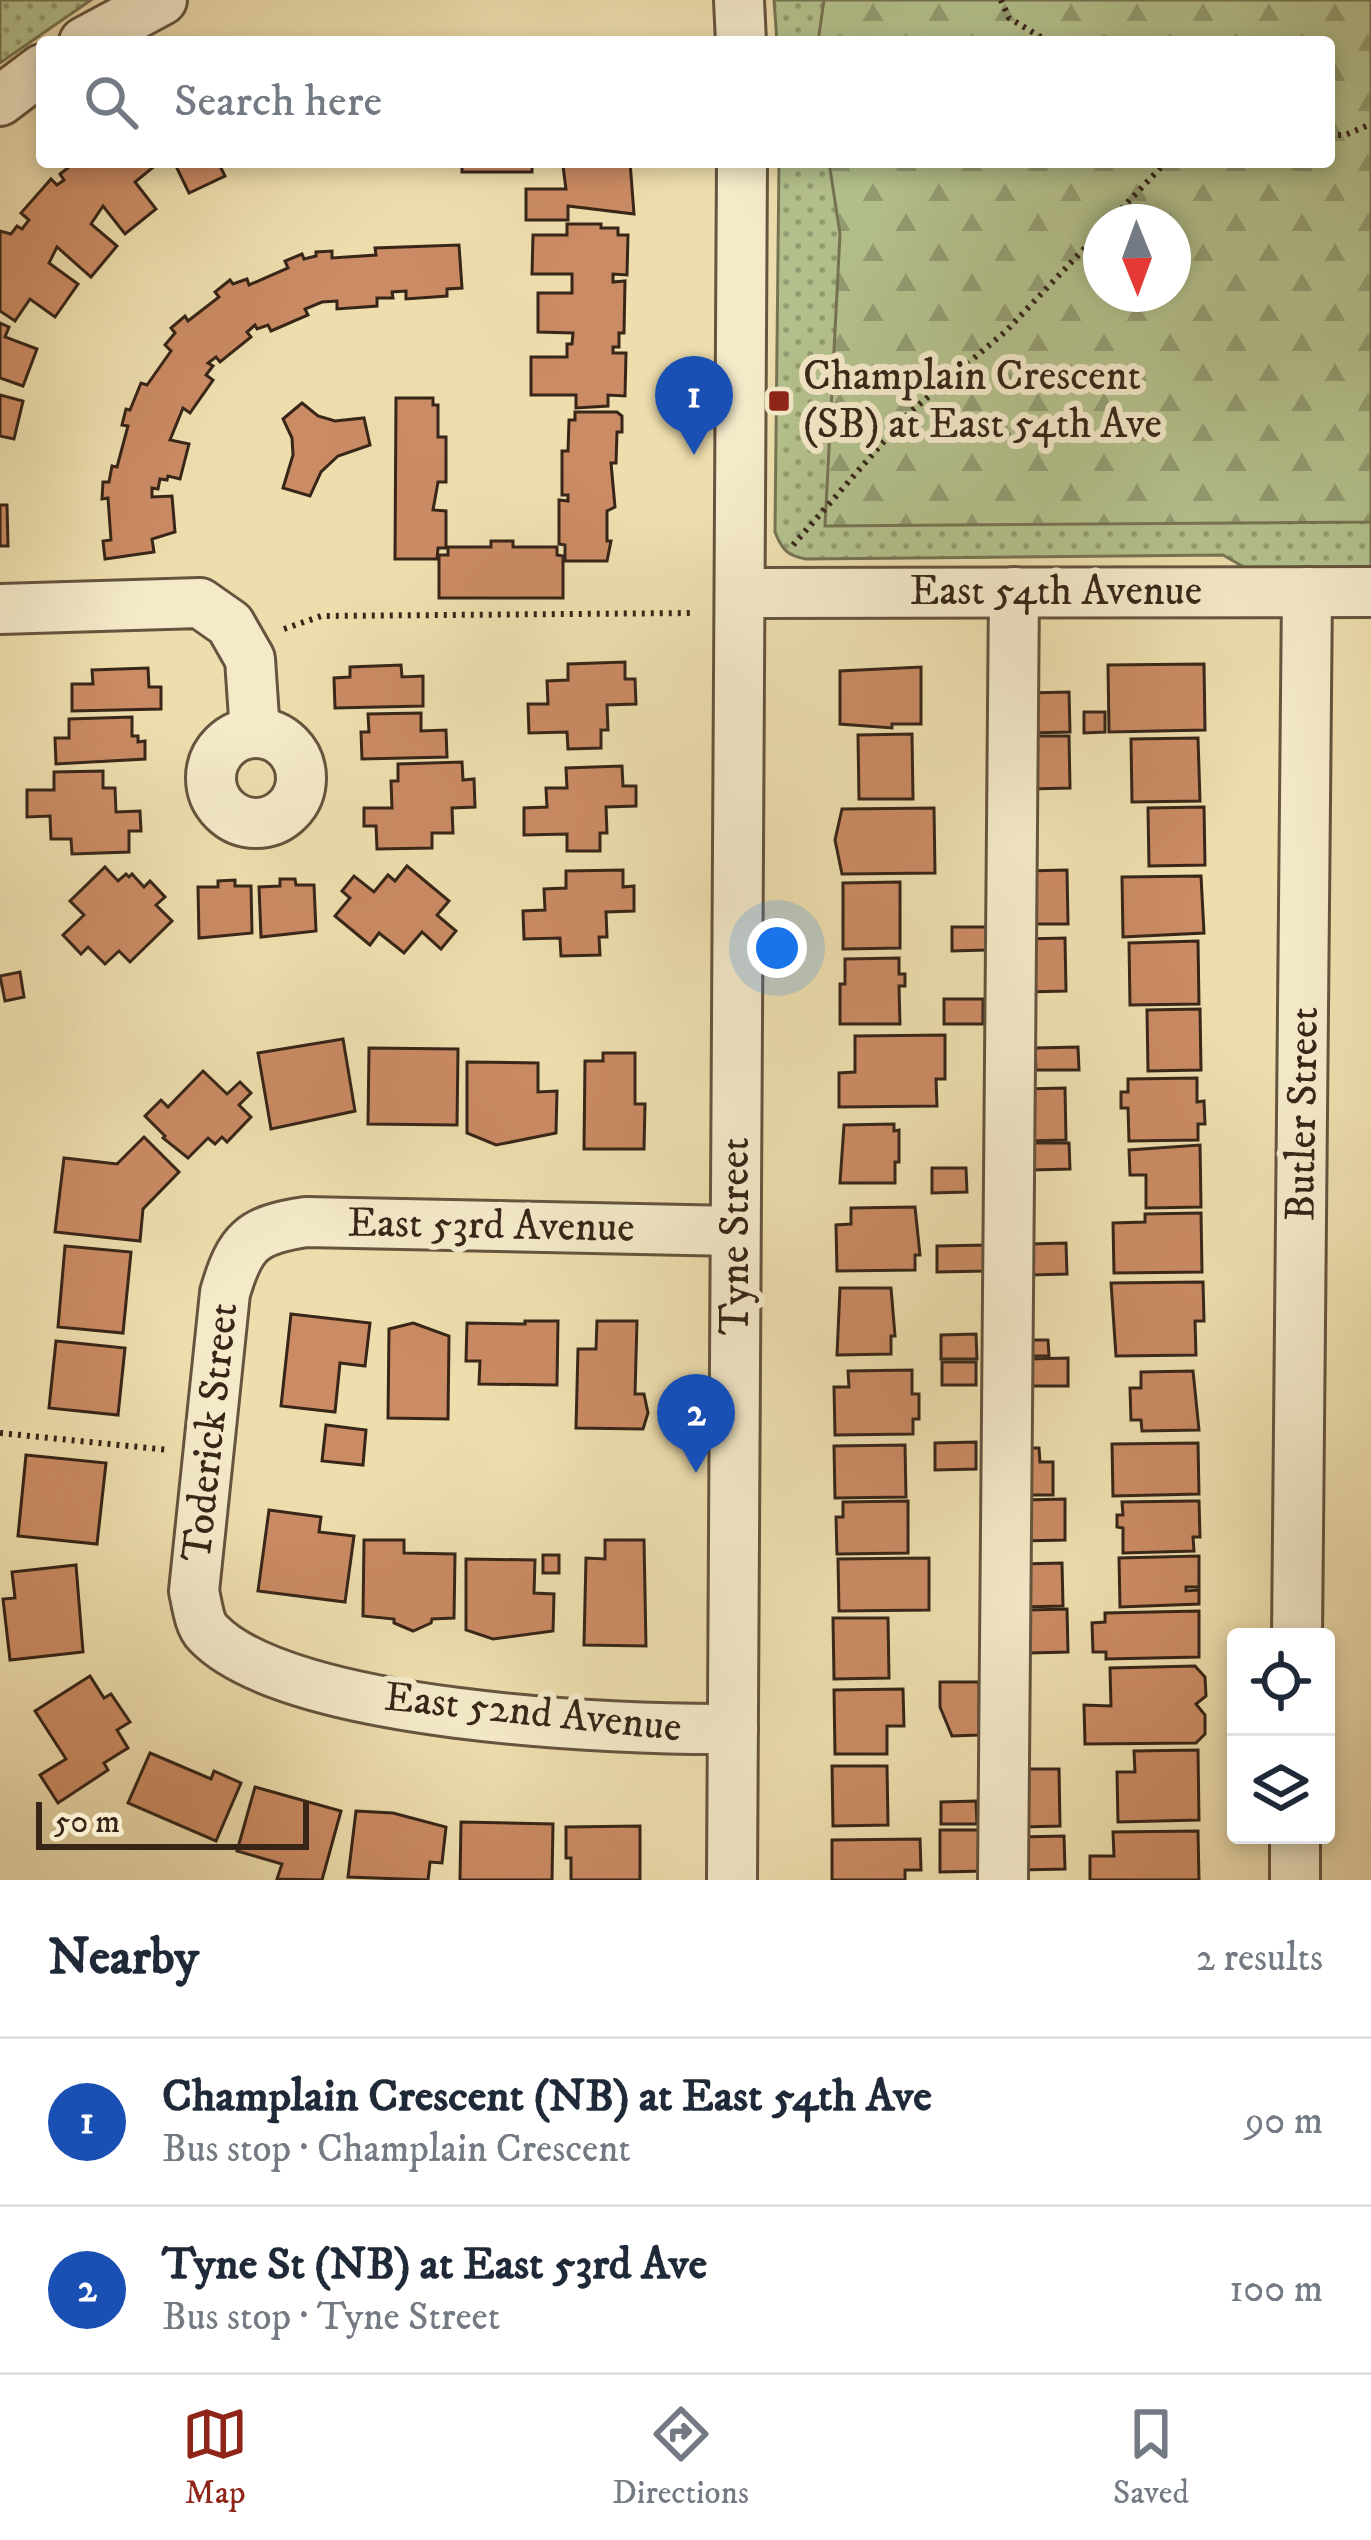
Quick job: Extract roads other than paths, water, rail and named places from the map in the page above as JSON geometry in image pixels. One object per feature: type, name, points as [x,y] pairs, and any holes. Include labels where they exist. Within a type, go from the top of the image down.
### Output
[{"type":"street","points":[[95,36],[162,0]]},
{"type":"street","points":[[739,0],[741,36]]},
{"type":"street","points":[[0,101],[36,74]]},
{"type":"street","name":"Tyne Street","points":[[732,1880],[742,168]]},
{"type":"street","points":[[1003,1880],[1015,592]]},
{"type":"street","name":"Butler Street","points":[[1298,1628],[1307,592]]},
{"type":"street","name":"East 54th Avenue","points":[[741,593],[1371,592]]},
{"type":"street","points":[[0,609],[200,603],[230,624],[250,659],[255,733]]},
{"type":"street","name":"East 53rd Avenue","points":[[250,1238],[306,1222],[735,1231]]},
{"type":"street","name":"Toderick Street","points":[[205,1630],[194,1591],[225,1293],[233,1264],[250,1238]]},
{"type":"street","name":"East 52nd Avenue","points":[[205,1630],[241,1660],[308,1684],[455,1714],[733,1729]]},
{"type":"street","points":[[1295,1844],[1295,1880]]},
{"type":"place","name":"Champlain Crescent (SB) at East 54th Ave","points":[[779,401]]},
{"type":"place","name":"Champlain Crescent (NB) at East 54th Ave","points":[[694,455]]},
{"type":"place","name":"Tyne St (NB) at East 53rd Ave","points":[[696,1473]]}]
